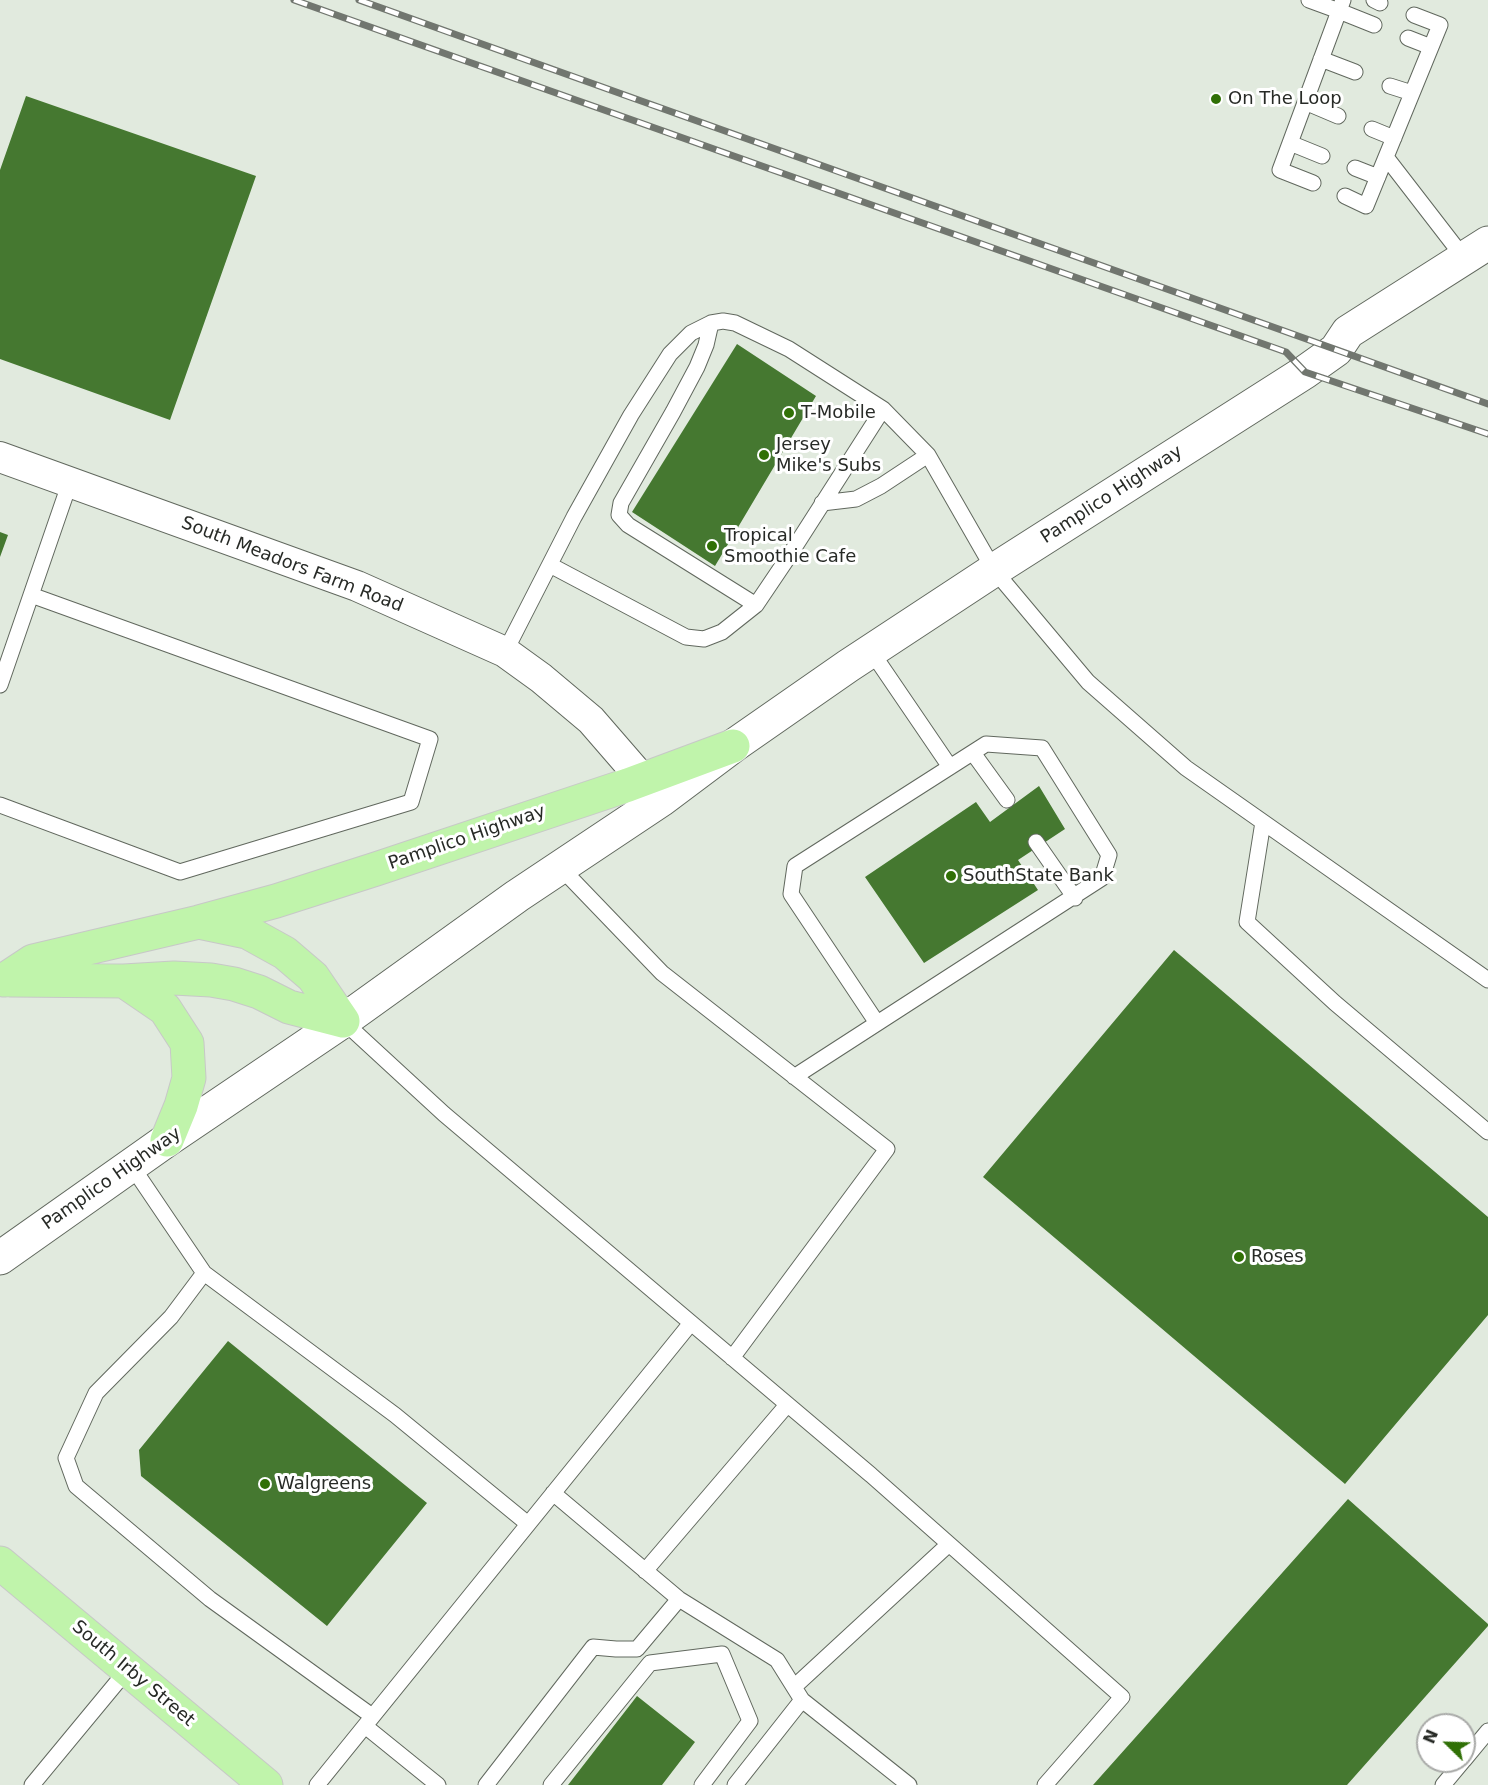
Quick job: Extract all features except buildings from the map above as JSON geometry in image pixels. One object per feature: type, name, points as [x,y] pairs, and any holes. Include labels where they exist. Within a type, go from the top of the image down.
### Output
[{"type":"main road","name":"Pamplico Highway","points":[[0,1258],[167,1140],[343,1021],[508,903],[661,800],[733,746],[871,651],[1305,372],[1336,350],[1348,332],[1476,251]]},
{"type":"main road","name":"Pamplico Highway","points":[[2,980],[33,961],[199,922],[276,901],[643,780],[733,746]]},
{"type":"main road","name":"Pamplico Highway","points":[[199,922],[247,932],[285,953],[313,977],[343,1021]]},
{"type":"main road","name":"Pamplico Highway","points":[[2,980],[124,981],[174,978],[234,984],[258,992],[289,1007],[343,1021]]},
{"type":"main road","points":[[124,981],[165,1009],[187,1043],[189,1078],[181,1106],[167,1140]]},
{"type":"main road","name":"South Irby Street","points":[[0,1563],[266,1785]]},
{"type":"street","name":"South Meadors Farm Road","points":[[0,457],[357,585],[505,652],[541,678],[591,720],[643,780]]},
{"type":"lane","points":[[1309,0],[1341,6],[1374,25]]},
{"type":"lane","points":[[1312,183],[1280,170],[1341,6]]},
{"type":"lane","points":[[1345,196],[1366,206],[1440,25],[1414,15]]},
{"type":"lane","points":[[1408,38],[1431,47]]},
{"type":"lane","points":[[1321,59],[1355,72]]},
{"type":"lane","points":[[1390,86],[1412,93]]},
{"type":"lane","points":[[1305,102],[1338,116]]},
{"type":"lane","points":[[1372,129],[1394,138]]},
{"type":"lane","points":[[1290,143],[1322,156]]},
{"type":"lane","points":[[1386,157],[1476,251]]},
{"type":"lane","points":[[1354,168],[1378,177]]},
{"type":"lane","points":[[505,652],[631,415],[670,354],[691,333],[711,323],[723,321],[735,323],[789,349],[883,409],[928,455],[994,570],[1088,682],[1186,768],[1488,980]]},
{"type":"lane","points":[[711,323],[697,367],[621,503],[619,515],[628,525],[756,605]]},
{"type":"lane","points":[[550,565],[686,638],[704,639],[722,632],[756,605],[883,409]]},
{"type":"lane","points":[[822,503],[856,499],[928,455]]},
{"type":"lane","points":[[0,685],[70,482]]},
{"type":"lane","points":[[0,806],[180,872],[411,802],[430,739],[31,595]]},
{"type":"lane","points":[[871,651],[950,767]]},
{"type":"lane","points":[[794,1077],[1075,898],[1102,878],[1109,855],[1042,747],[986,744],[795,866],[791,894],[877,1023]]},
{"type":"lane","points":[[973,753],[1006,800]]},
{"type":"lane","points":[[1263,822],[1246,922],[1335,1003],[1488,1132]]},
{"type":"lane","points":[[1036,842],[1075,898]]},
{"type":"lane","points":[[560,867],[662,973],[887,1149],[732,1358]]},
{"type":"lane","points":[[343,1021],[444,1114],[871,1475],[1122,1697],[1045,1785]]},
{"type":"lane","points":[[131,1165],[204,1273],[395,1415],[528,1524]]},
{"type":"lane","points":[[204,1273],[171,1317],[96,1393],[66,1458],[76,1486],[210,1599],[369,1721],[438,1785]]},
{"type":"lane","points":[[317,1785],[691,1323]]},
{"type":"lane","points":[[645,1571],[787,1405]]},
{"type":"lane","points":[[553,1493],[679,1599],[777,1660],[798,1694],[909,1785]]},
{"type":"lane","points":[[735,1785],[798,1694],[949,1544]]},
{"type":"lane","points":[[486,1785],[593,1647],[637,1649],[679,1599]]},
{"type":"lane","points":[[551,1785],[650,1664],[722,1653],[750,1721],[702,1785]]},
{"type":"lane","points":[[33,1785],[128,1669]]},
{"type":"lane","points":[[1476,1745],[1488,1731]]},
{"type":"lane","points":[[1443,1785],[1453,1773]]},
{"type":"railway","points":[[294,0],[1286,352],[1305,372],[1488,434]]},
{"type":"railway","points":[[359,0],[1488,404]]},
{"type":"place","name":"On The Loop","points":[[1216,99]]},
{"type":"place","name":"T-Mobile","points":[[789,413]]},
{"type":"place","name":"Jersey Mike's Subs","points":[[764,455]]},
{"type":"place","name":"Tropical Smoothie Cafe","points":[[712,546]]},
{"type":"place","name":"SouthState Bank","points":[[951,876]]},
{"type":"place","name":"Roses","points":[[1239,1257]]},
{"type":"place","name":"Walgreens","points":[[265,1484]]}]
